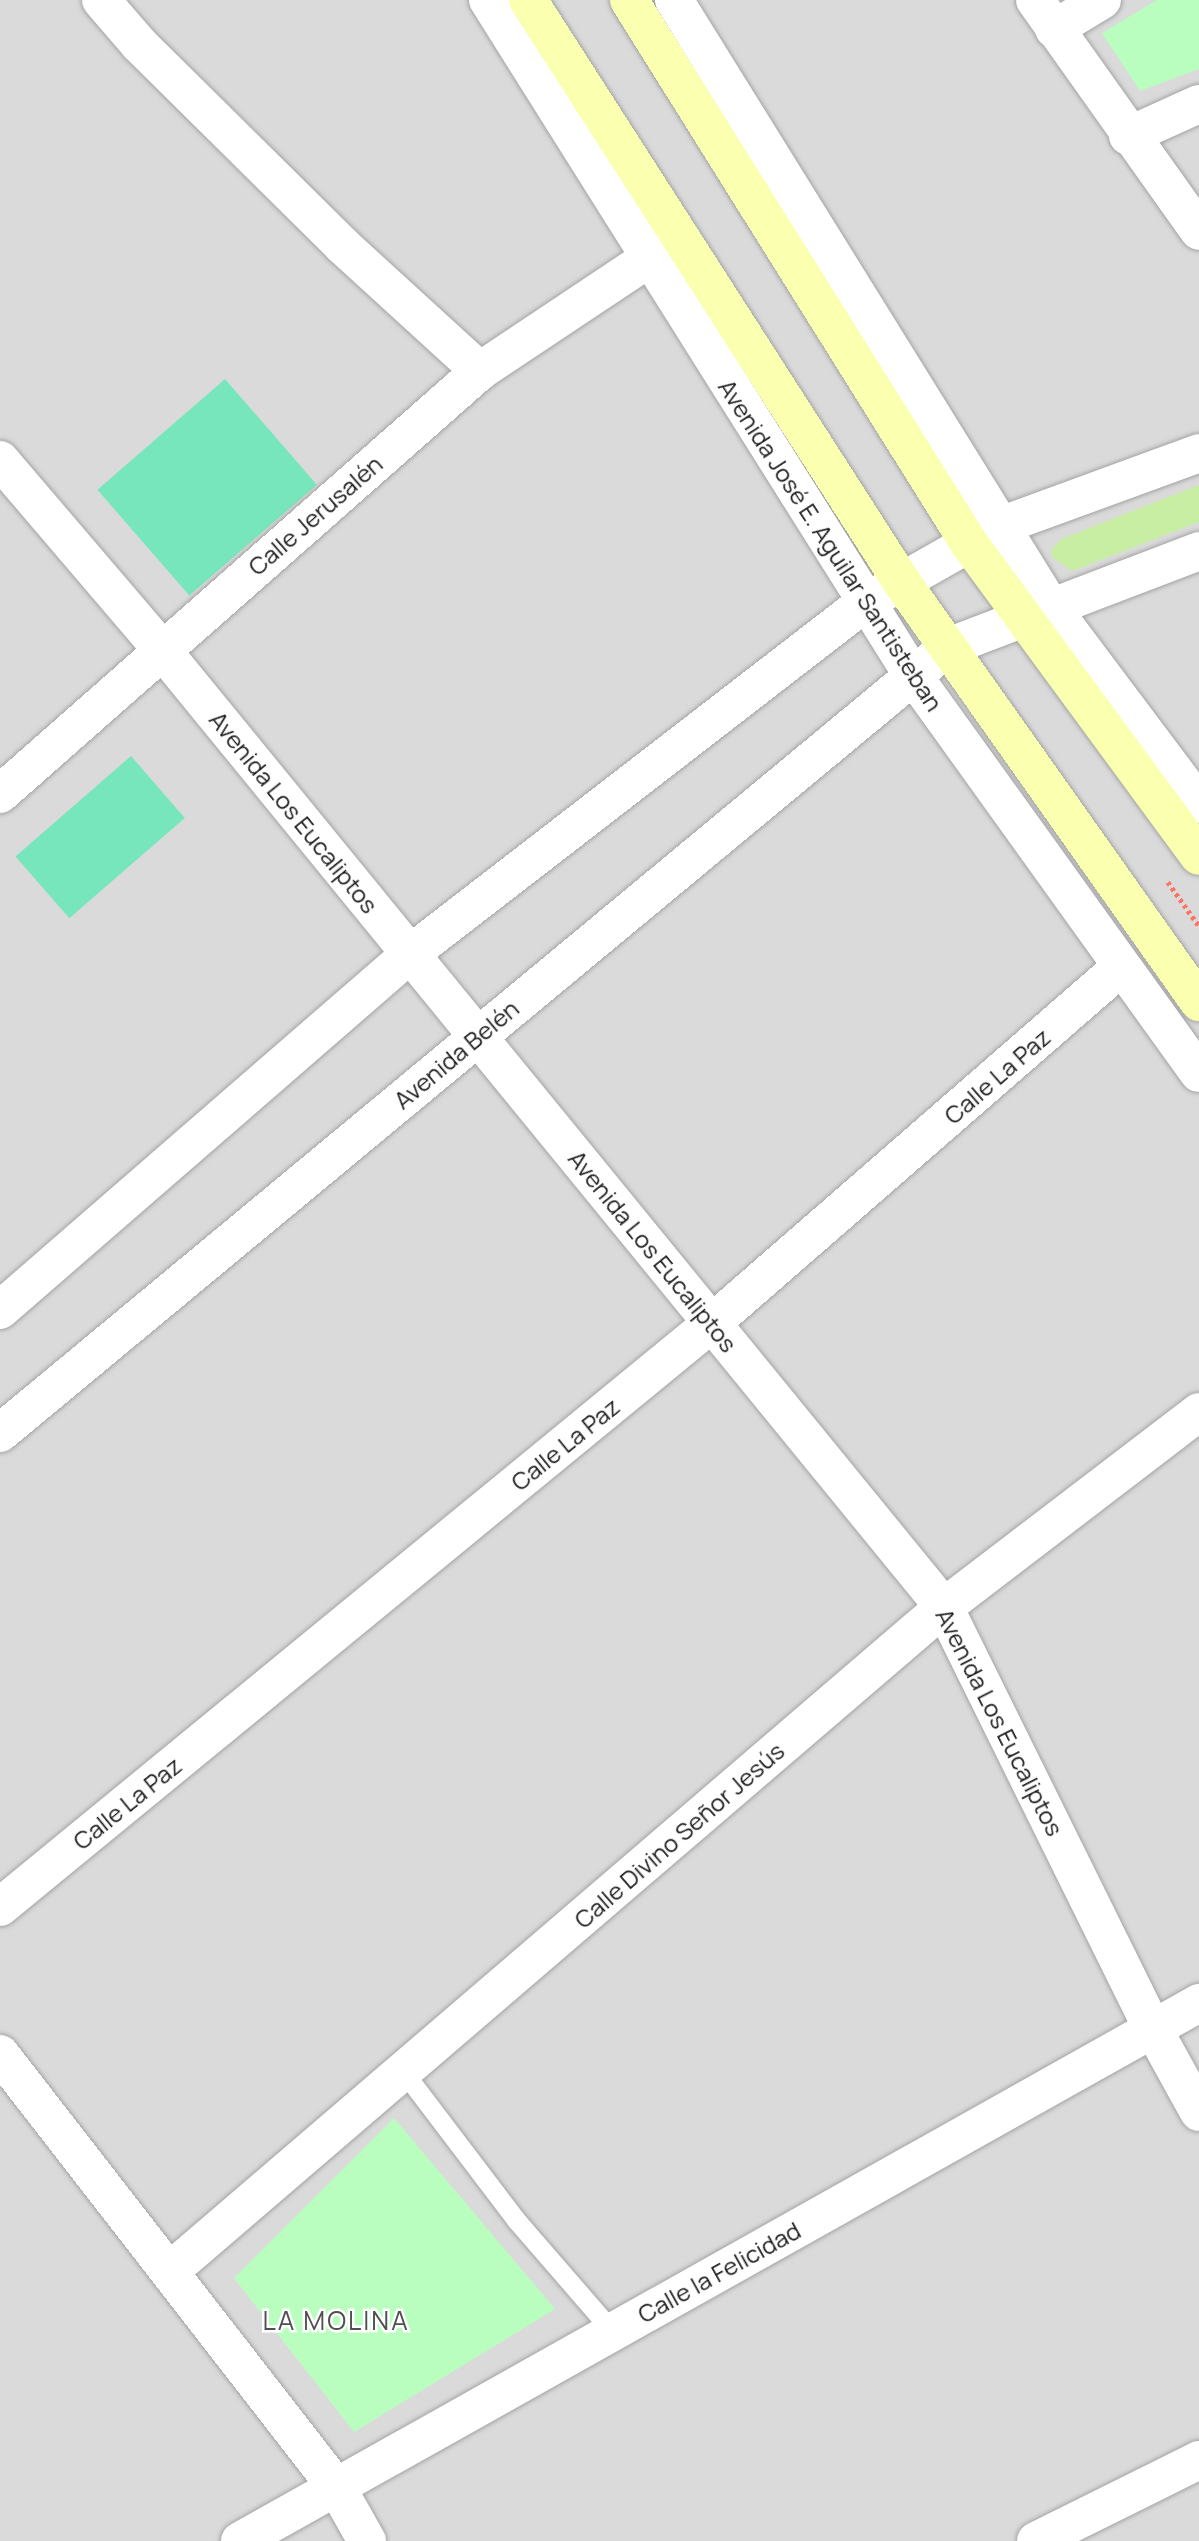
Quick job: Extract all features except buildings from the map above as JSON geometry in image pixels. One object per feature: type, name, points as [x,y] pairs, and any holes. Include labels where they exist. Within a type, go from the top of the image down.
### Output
[{"type":"main road","name":"Avenida José E. Aguilar Santisteban","points":[[528,0],[901,581],[1199,1002]]},
{"type":"main road","points":[[629,0],[1199,856]]},
{"type":"street","points":[[101,0],[139,44],[342,245],[480,371]]},
{"type":"street","name":"Avenida José E. Aguilar Santisteban","points":[[488,0],[648,259],[912,674],[1120,968],[1199,1073]]},
{"type":"street","points":[[674,0],[984,535]]},
{"type":"street","points":[[1102,0],[1045,15],[1199,231]]},
{"type":"street","points":[[1128,135],[1199,104]]},
{"type":"street","name":"Calle Jerusalén","points":[[0,793],[480,371],[648,259]]},
{"type":"street","points":[[0,1310],[410,954],[866,602],[984,535],[1199,453]]},
{"type":"street","name":"Avenida Los Eucaliptos","points":[[0,460],[162,650],[944,1607],[1152,2027],[1199,2112]]},
{"type":"street","name":"Avenida Belén","points":[[0,1433],[912,674],[948,647],[1199,551]]},
{"type":"street","points":[[1036,613],[1199,804]]},
{"type":"street","name":"Calle La Paz","points":[[0,1907],[712,1323],[1120,968]]},
{"type":"street","name":"Calle Divino Señor Jesús","points":[[170,2271],[944,1607],[1199,1412]]},
{"type":"street","name":"Calle la Felicidad","points":[[240,2541],[1199,2003]]},
{"type":"street","points":[[0,2054],[337,2488],[367,2541]]},
{"type":"street","points":[[1036,2541],[1199,2460]]},
{"type":"lane","points":[[404,2071],[516,2220],[613,2332]]},
{"type":"shaded area","points":[[0,0],[1199,0],[1199,2541],[0,2541]]},
{"type":"green space","points":[[1157,0],[1199,0],[1199,69],[1140,91],[1102,33]]},
{"type":"green space","points":[[225,379],[317,485],[189,596],[97,490]]},
{"type":"green space","points":[[1199,485],[1199,522],[1072,571],[1052,557],[1051,550],[1061,539]]},
{"type":"green space","points":[[131,756],[185,818],[69,918],[16,856]]},
{"type":"green space","points":[[394,2118],[555,2309],[354,2432],[234,2278]]},
{"type":"district","name":"LA MOLINA","points":[[336,2321]]}]
